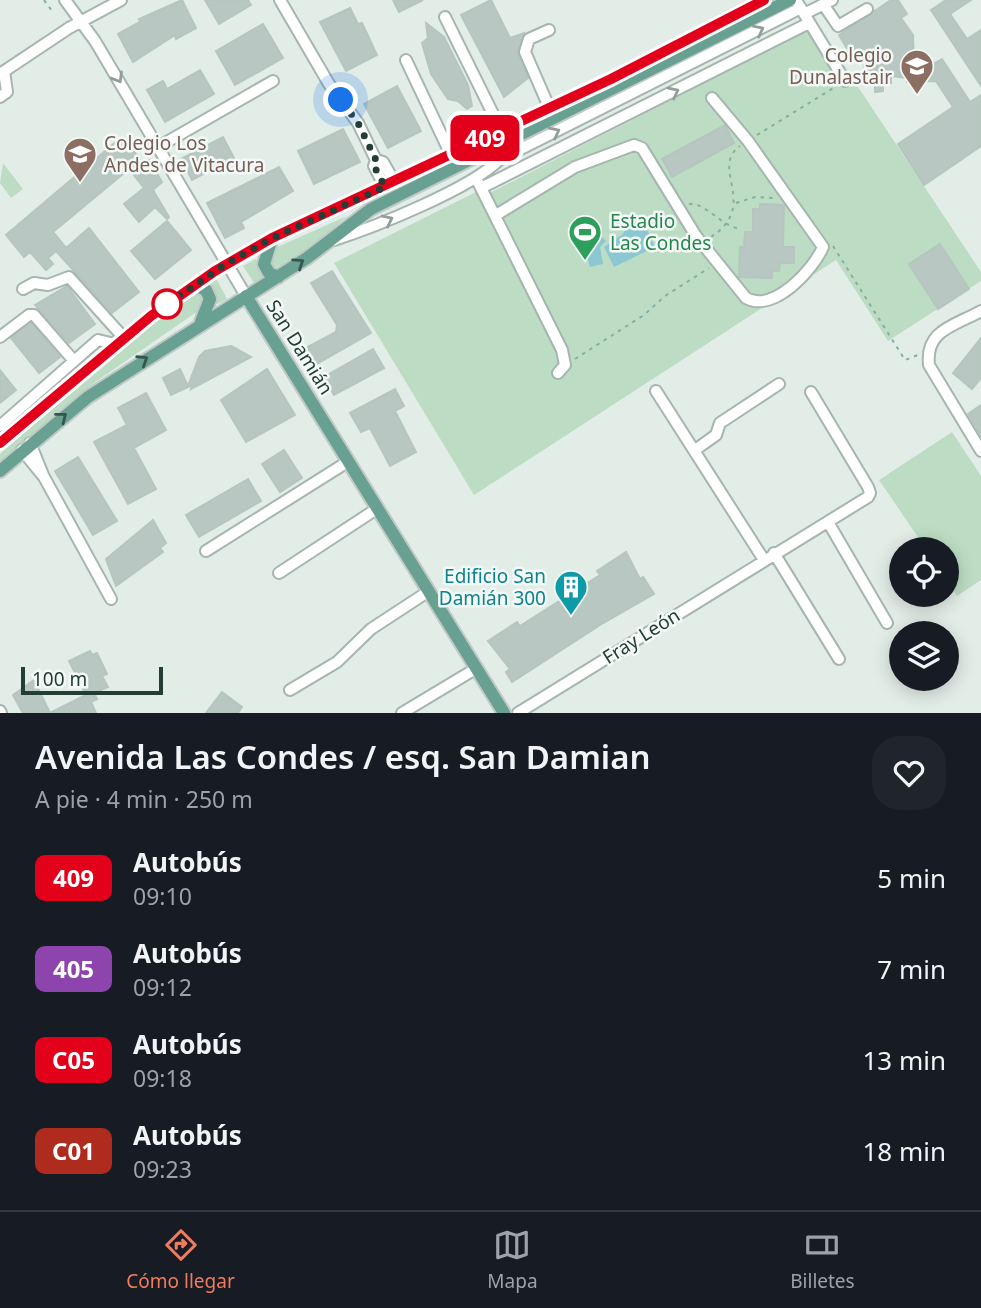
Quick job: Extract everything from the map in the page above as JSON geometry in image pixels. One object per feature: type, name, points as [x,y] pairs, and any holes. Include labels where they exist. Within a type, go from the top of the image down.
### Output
[{"type":"main road","points":[[0,443],[119,341],[226,264],[272,238],[635,68],[763,0]]},
{"type":"main road","points":[[0,471],[88,397],[199,324],[278,277],[383,202],[800,9]]},
{"type":"main road","points":[[272,238],[264,264],[269,273],[278,277]]},
{"type":"main road","points":[[195,285],[206,290],[210,299],[208,310],[199,324]]},
{"type":"main road","name":"San Damián","points":[[246,296],[504,713]]},
{"type":"street","name":"San Damián","points":[[65,0],[95,41],[246,296]]},
{"type":"street","points":[[0,97],[7,92],[2,73],[80,22],[121,0]]},
{"type":"street","points":[[280,0],[328,84],[358,123],[376,160],[383,162],[390,185]]},
{"type":"street","points":[[324,243],[381,224],[475,177],[499,160],[800,9],[827,2],[838,26],[867,9]]},
{"type":"street","points":[[800,9],[845,81]]},
{"type":"street","points":[[481,188],[637,111],[800,9]]},
{"type":"street","points":[[445,17],[501,130]]},
{"type":"street","points":[[549,30],[528,39],[525,52],[549,107]]},
{"type":"street","points":[[406,60],[451,155]]},
{"type":"street","points":[[158,147],[273,81]]},
{"type":"street","points":[[629,94],[637,111]]},
{"type":"street","points":[[496,215],[575,167],[626,145],[634,145],[642,148],[708,253],[711,267],[746,298],[758,302],[776,296],[802,276],[817,260],[823,247],[748,141],[712,97]]},
{"type":"street","points":[[475,177],[556,338],[562,369]]},
{"type":"street","points":[[23,289],[34,283],[48,285],[64,277],[71,278],[119,341]]},
{"type":"street","points":[[981,311],[932,338],[927,351],[929,365],[981,452]]},
{"type":"street","points":[[0,337],[29,315],[34,315],[74,361]]},
{"type":"street","points":[[0,426],[98,340],[119,341]]},
{"type":"street","points":[[695,450],[716,435],[720,423],[779,384]]},
{"type":"street","points":[[656,391],[764,560]]},
{"type":"street","name":"Fray León","points":[[518,713],[828,522],[870,493],[811,392]]},
{"type":"street","points":[[26,447],[111,599]]},
{"type":"street","points":[[206,551],[349,461]]},
{"type":"street","points":[[279,573],[378,508]]},
{"type":"street","points":[[828,522],[887,622]]},
{"type":"street","points":[[774,553],[839,659]]},
{"type":"street","points":[[290,691],[337,662],[371,629],[429,591]]},
{"type":"street","points":[[402,713],[477,668]]},
{"type":"path","points":[[44,0],[52,11]]},
{"type":"path","points":[[562,369],[711,267],[709,238],[725,226],[735,203],[730,157],[748,141],[845,81]]},
{"type":"path","points":[[735,203],[755,197],[790,199]]},
{"type":"path","points":[[681,206],[701,205],[725,226],[740,229]]},
{"type":"path","points":[[831,242],[905,360],[927,351]]},
{"type":"green space","name":"Estadio Las Condes","points":[[817,25],[981,272],[981,281],[888,341],[836,260],[474,495],[334,263],[476,192],[480,198]]},
{"type":"green space","points":[[3,163],[23,189],[11,198],[0,183]]},
{"type":"green space","points":[[347,216],[298,256],[287,263],[270,267],[269,253],[273,249]]},
{"type":"green space","points":[[256,259],[260,272],[265,277],[254,283],[243,266]]},
{"type":"green space","points":[[216,278],[227,299],[218,304],[208,283]]},
{"type":"green space","points":[[194,292],[201,293],[204,300],[201,309],[94,383],[0,461],[0,454],[129,341]]},
{"type":"green space","points":[[952,432],[981,476],[981,580],[959,595],[959,537],[918,537],[879,480]]},
{"type":"water","points":[[630,219],[642,219],[655,247],[614,267],[604,247],[623,234]]},
{"type":"water","points":[[597,233],[606,241],[600,247],[603,264],[590,267],[584,247]]},
{"type":"building","points":[[182,0],[196,28],[176,39],[175,35],[133,62],[118,34],[140,22],[139,19]]},
{"type":"building","points":[[205,0],[248,0],[251,5],[219,24]]},
{"type":"building","points":[[393,0],[423,0],[399,12]]},
{"type":"building","points":[[491,0],[510,38],[524,33],[518,54],[528,78],[504,97],[461,15]]},
{"type":"building","points":[[891,0],[898,0],[907,14],[901,18],[913,35],[914,63],[933,64],[942,59],[970,102],[981,95],[981,146],[924,185],[898,144],[953,107],[936,81],[907,82],[907,78],[891,76],[891,83],[883,83],[883,91],[875,92],[875,84],[865,84],[863,54],[854,60],[839,35]]},
{"type":"building","points":[[946,0],[971,0],[950,14],[967,39],[981,30],[981,86],[931,10]]},
{"type":"building","points":[[350,8],[358,24],[362,23],[377,55],[346,71],[320,22]]},
{"type":"building","points":[[426,23],[444,37],[468,85],[472,106],[467,109],[458,101],[448,99],[431,74],[422,43],[428,38]]},
{"type":"building","points":[[263,24],[283,58],[235,85],[216,51]]},
{"type":"building","points":[[200,70],[214,94],[165,122],[147,90],[163,81],[167,89]]},
{"type":"building","points":[[397,86],[421,131],[388,148],[364,104]]},
{"type":"building","points":[[725,125],[734,143],[672,177],[662,159]]},
{"type":"building","points":[[343,129],[360,162],[314,184],[298,151]]},
{"type":"building","points":[[223,137],[234,158],[192,180],[181,159]]},
{"type":"building","points":[[118,140],[124,146],[127,143],[144,164],[149,160],[162,182],[153,190],[169,217],[167,219],[155,207],[139,222],[124,204],[144,188],[129,169],[53,232],[66,248],[89,228],[139,292],[112,313],[56,251],[48,258],[53,264],[46,270],[30,252],[24,257],[6,235]]},
{"type":"building","points":[[279,167],[293,191],[241,222],[244,228],[225,238],[207,203]]},
{"type":"building","points":[[760,204],[784,205],[783,247],[794,247],[794,263],[780,263],[779,271],[772,271],[772,278],[739,277],[740,247],[744,247],[745,232],[753,232],[753,209],[760,209]]},
{"type":"building","points":[[167,221],[191,250],[155,279],[131,251]]},
{"type":"building","points":[[940,244],[969,289],[938,309],[909,264]]},
{"type":"building","points":[[332,271],[371,333],[313,366],[304,349],[336,332],[337,325],[311,283]]},
{"type":"building","points":[[67,286],[95,324],[69,343],[35,305]]},
{"type":"building","points":[[31,323],[60,357],[39,373],[11,338]]},
{"type":"building","points":[[981,338],[981,378],[972,389],[953,373]]},
{"type":"building","points":[[231,346],[251,357],[191,389],[192,385],[171,395],[163,378],[180,369],[188,386],[199,357],[205,351]]},
{"type":"building","points":[[373,349],[384,368],[334,395],[324,377]]},
{"type":"building","points":[[267,369],[295,415],[246,442],[221,400]]},
{"type":"building","points":[[0,370],[16,390],[0,403]]},
{"type":"building","points":[[395,389],[404,406],[395,411],[416,452],[390,466],[370,428],[361,432],[350,413]]},
{"type":"building","points":[[146,393],[166,430],[134,448],[156,489],[128,504],[94,442],[127,425],[118,408]]},
{"type":"building","points":[[981,405],[981,436],[968,414]]},
{"type":"building","points":[[284,450],[302,478],[280,492],[262,464]]},
{"type":"building","points":[[78,457],[117,521],[93,535],[55,471]]},
{"type":"building","points":[[248,479],[261,501],[199,537],[186,515]]},
{"type":"building","points":[[153,520],[166,543],[160,548],[163,552],[116,586],[106,559]]},
{"type":"building","name":"Edificio San Damián 300","points":[[626,552],[640,579],[643,577],[654,594],[512,682],[506,672],[510,669],[488,641],[517,622],[520,626],[600,575],[597,571]]},
{"type":"building","points":[[90,651],[92,655],[97,653],[107,674],[102,676],[108,687],[94,693],[97,699],[91,702],[96,713],[50,713],[86,695],[69,661]]},
{"type":"building","points":[[34,680],[50,713],[23,713],[13,695]]},
{"type":"building","points":[[222,692],[242,707],[238,713],[206,713]]},
{"type":"bus line","name":"409","points":[[0,443],[123,337],[226,264],[272,238],[402,180],[611,79],[764,0]]},
{"type":"place","name":"Colegio Dunalastair","points":[[917,96]]},
{"type":"place","name":"Colegio Los Andes de Vitacura","points":[[80,184]]},
{"type":"place","name":"Estadio Las Condes","points":[[585,262]]},
{"type":"place","name":"Edificio San Damián 300","points":[[571,617]]},
{"type":"route","points":[[167,304],[163,307],[226,264],[272,238],[385,187],[374,166],[376,160],[358,123],[341,100]]}]
